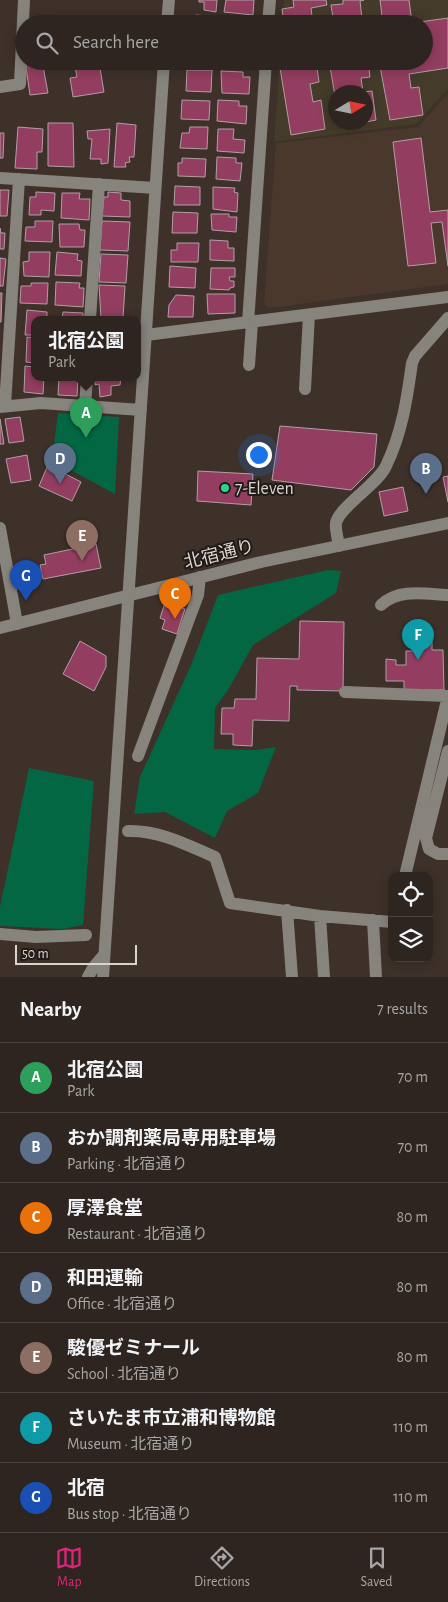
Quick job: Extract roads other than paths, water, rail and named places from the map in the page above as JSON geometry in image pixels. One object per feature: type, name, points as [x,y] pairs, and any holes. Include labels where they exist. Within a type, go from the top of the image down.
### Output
[{"type":"street","points":[[23,15],[24,0]]},
{"type":"street","points":[[168,15],[169,0]]},
{"type":"street","points":[[269,15],[270,0]]},
{"type":"street","points":[[0,88],[20,84],[21,70]]},
{"type":"street","points":[[103,977],[130,594],[163,70]]},
{"type":"street","points":[[249,365],[265,70]]},
{"type":"street","points":[[0,178],[155,188]]},
{"type":"street","points":[[19,179],[3,406],[32,403],[141,410]]},
{"type":"street","points":[[90,316],[99,184]]},
{"type":"street","points":[[146,335],[448,297]]},
{"type":"street","points":[[305,390],[309,314]]},
{"type":"street","points":[[339,546],[336,529],[339,516],[385,469],[390,457],[402,426],[412,363],[415,356],[448,318]]},
{"type":"street","points":[[85,406],[87,381]]},
{"type":"street","name":"北宿通り","points":[[0,628],[200,577],[448,523]]},
{"type":"street","points":[[0,528],[17,624]]},
{"type":"street","points":[[138,756],[198,595],[200,577]]},
{"type":"street","points":[[381,605],[388,598],[401,594],[448,595]]},
{"type":"street","points":[[346,692],[447,696],[407,872]]},
{"type":"street","points":[[448,751],[426,838],[429,849],[438,854],[448,854]]},
{"type":"street","points":[[128,831],[142,830],[159,834],[215,857],[230,903],[320,916],[388,922]]},
{"type":"street","points":[[288,910],[292,977]]},
{"type":"street","points":[[320,916],[324,977]]},
{"type":"street","points":[[373,920],[376,977]]},
{"type":"street","points":[[0,934],[36,937],[86,934]]},
{"type":"street","points":[[88,977],[104,955]]},
{"type":"place","name":"北宿公園","points":[[86,438]]},
{"type":"place","name":"和田運輸","points":[[60,484]]},
{"type":"place","name":"7-Eleven","points":[[225,488]]},
{"type":"place","name":"おか調剤薬局専用駐車場","points":[[426,494]]},
{"type":"place","name":"駿優ゼミナール","points":[[82,561]]},
{"type":"place","name":"北宿","points":[[26,601]]},
{"type":"place","name":"厚澤食堂","points":[[175,619]]},
{"type":"place","name":"さいたま市立浦和博物館","points":[[418,660]]}]
